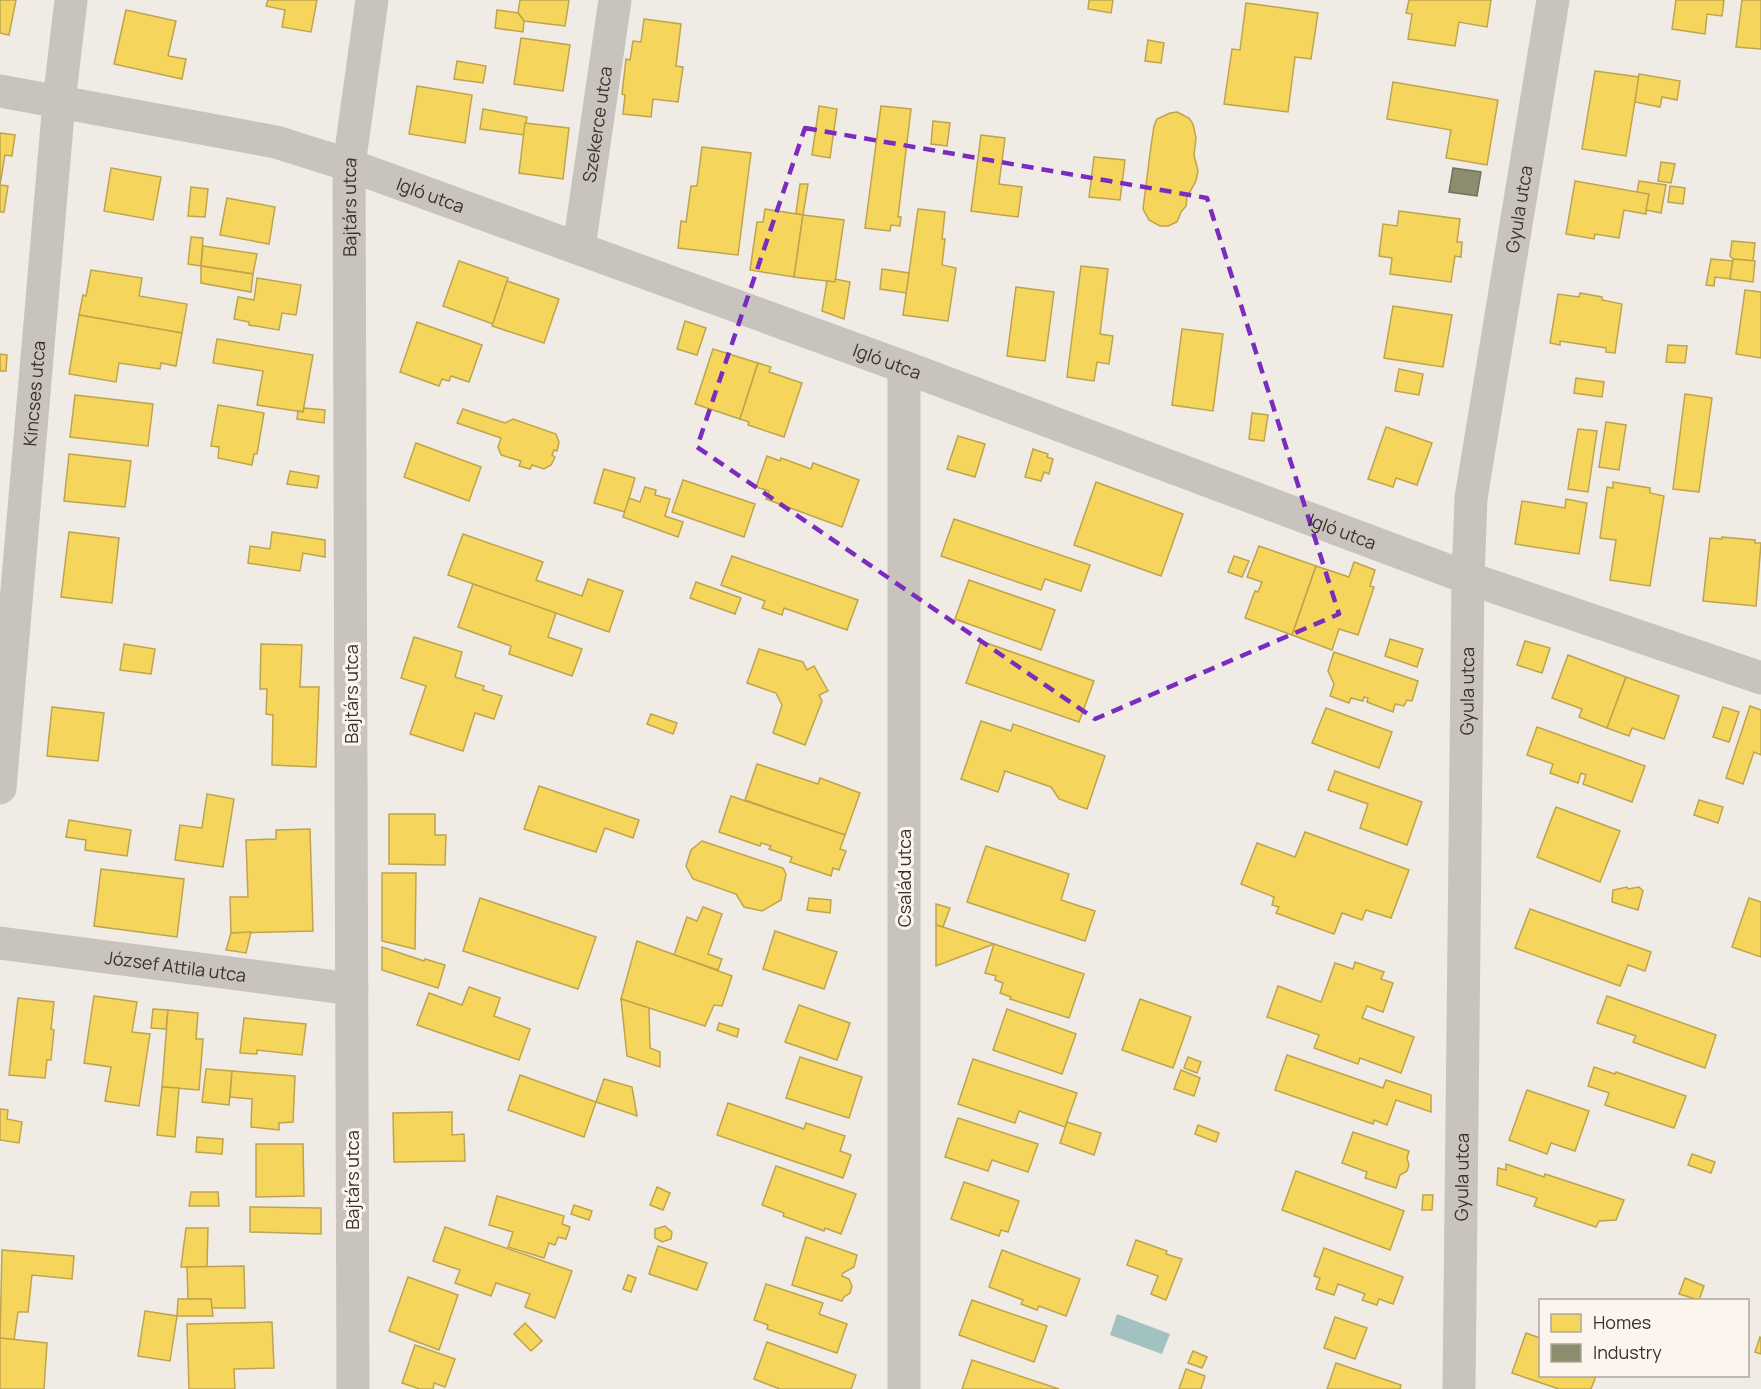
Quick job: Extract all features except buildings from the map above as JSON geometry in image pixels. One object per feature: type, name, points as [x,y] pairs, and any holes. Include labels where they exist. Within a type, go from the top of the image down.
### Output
[{"type":"street","name":"Kincses utca","points":[[0,788],[59,102],[71,0]]},
{"type":"street","name":"Bajtárs utca","points":[[352,1389],[349,165],[372,0]]},
{"type":"street","name":"Szekerce utca","points":[[579,247],[615,0]]},
{"type":"street","name":"Gyula utca","points":[[1459,1389],[1468,578],[1471,498],[1553,0]]},
{"type":"street","name":"Igló utca","points":[[0,91],[276,142],[349,165],[579,247],[1468,578],[1761,678]]},
{"type":"street","name":"Család utca","points":[[904,367],[904,1389]]},
{"type":"street","name":"József Attila utca","points":[[0,943],[352,989]]},
{"type":"highlighted area","points":[[805,128],[1207,198],[1339,614],[1095,719],[697,447]]},
{"type":"water","points":[[1117,1314],[1170,1334],[1162,1354],[1110,1335]]}]
